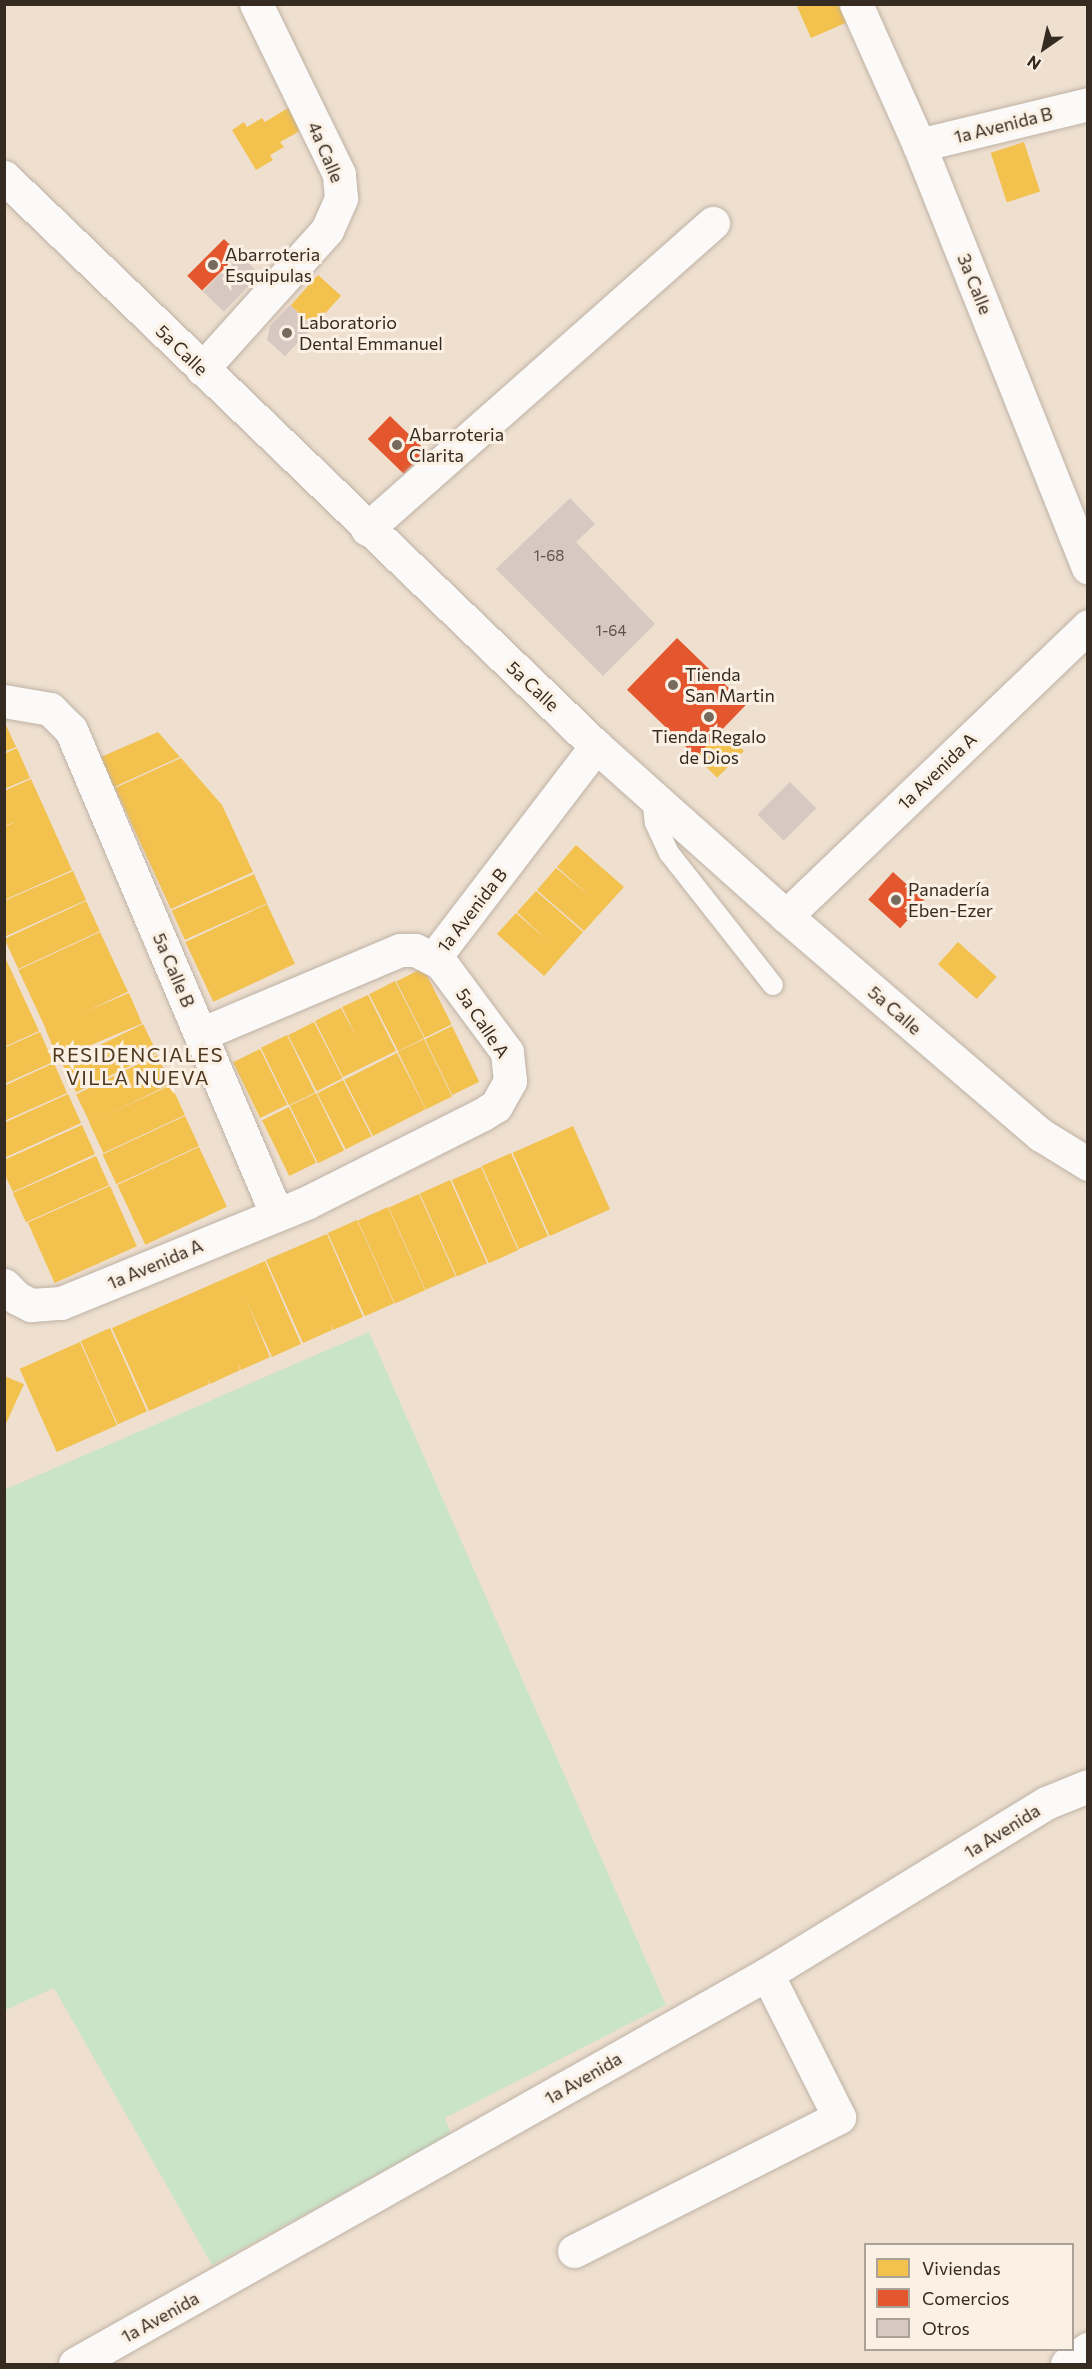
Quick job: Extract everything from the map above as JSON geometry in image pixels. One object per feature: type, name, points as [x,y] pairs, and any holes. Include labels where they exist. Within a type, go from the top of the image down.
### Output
[{"type":"street","name":"4a Calle","points":[[202,369],[327,230],[341,198],[339,174],[256,4]]},
{"type":"street","name":"3a Calle","points":[[856,4],[919,145],[1088,567]]},
{"type":"street","name":"1a Avenida B","points":[[919,145],[1088,104]]},
{"type":"street","name":"5a Calle","points":[[4,177],[367,529],[596,746],[786,916],[1041,1135],[1088,1164]]},
{"type":"street","points":[[367,529],[713,223]]},
{"type":"street","name":"1a Avenida A","points":[[786,916],[1088,626]]},
{"type":"street","name":"5a Calle B","points":[[20,703],[62,717],[71,730],[276,1214]]},
{"type":"street","name":"1a Avenida B","points":[[201,1034],[400,950],[415,950],[434,958],[596,746]]},
{"type":"street","name":"5a Calle A","points":[[276,1214],[314,1198],[483,1114],[505,1095],[510,1081],[507,1052],[434,958]]},
{"type":"street","name":"1a Avenida A","points":[[4,1285],[17,1298],[31,1305],[62,1303],[276,1214]]},
{"type":"street","name":"1a Avenida","points":[[75,2364],[767,1974],[1046,1803],[1088,1786]]},
{"type":"street","points":[[574,2251],[839,2117],[767,1974]]},
{"type":"street","points":[[1066,2364],[1088,2349]]},
{"type":"lane","points":[[652,796],[655,823],[669,853],[773,985]]},
{"type":"green space","points":[[369,1332],[666,2005],[445,2118],[451,2134],[212,2265],[54,1988],[5,2010],[4,1490]]},
{"type":"building: Viviendas","points":[[796,4],[842,4],[850,21],[811,38]]},
{"type":"building: Viviendas","points":[[293,105],[307,127],[280,142],[284,147],[270,155],[273,160],[256,170],[232,130],[244,122],[247,127],[262,118],[265,122]]},
{"type":"building: Viviendas","points":[[1024,142],[1040,191],[1007,202],[991,153]]},
{"type":"building: Viviendas","points":[[318,275],[341,296],[314,326],[291,305]]},
{"type":"building: Viviendas","points":[[4,721],[16,747],[4,752]]},
{"type":"building: Viviendas","points":[[722,729],[744,751],[717,778],[695,756]]},
{"type":"building: Viviendas","points":[[158,732],[180,757],[114,787],[101,757]]},
{"type":"building: Viviendas","points":[[17,748],[30,778],[4,789],[4,754]]},
{"type":"building: Viviendas","points":[[181,758],[222,805],[253,872],[171,909],[115,788]]},
{"type":"building: Viviendas","points":[[31,779],[72,870],[4,900],[4,827],[18,821],[4,826],[4,791]]},
{"type":"building: Viviendas","points":[[576,845],[624,887],[584,931],[537,890],[556,868],[591,897],[557,867]]},
{"type":"building: Viviendas","points":[[73,871],[86,900],[4,937],[4,901]]},
{"type":"building: Viviendas","points":[[254,874],[267,903],[185,940],[172,911]]},
{"type":"building: Viviendas","points":[[536,891],[583,932],[544,976],[497,934],[516,913],[547,940],[517,912]]},
{"type":"building: Viviendas","points":[[86,901],[100,931],[18,969],[4,939]]},
{"type":"building: Viviendas","points":[[267,904],[295,964],[213,1002],[185,942]]},
{"type":"building: Viviendas","points":[[100,932],[128,992],[46,1030],[18,970]]},
{"type":"building: Viviendas","points":[[958,942],[997,977],[977,999],[938,964]]},
{"type":"building: Viviendas","points":[[4,955],[39,1031],[4,1047]]},
{"type":"building: Viviendas","points":[[423,968],[452,1024],[425,1038],[396,982]]},
{"type":"building: Viviendas","points":[[395,981],[424,1038],[398,1051],[369,994]]},
{"type":"building: Viviendas","points":[[129,993],[142,1023],[58,1059],[45,1029]]},
{"type":"building: Viviendas","points":[[368,995],[396,1051],[343,1077],[315,1021],[341,1008],[357,1038],[342,1007]]},
{"type":"building: Viviendas","points":[[314,1022],[343,1078],[317,1091],[288,1035]]},
{"type":"building: Viviendas","points":[[143,1024],[157,1053],[76,1092],[62,1063]]},
{"type":"building: Viviendas","points":[[452,1026],[479,1082],[452,1095],[425,1039]]},
{"type":"building: Viviendas","points":[[40,1032],[53,1062],[4,1084],[4,1048]]},
{"type":"building: Viviendas","points":[[287,1035],[315,1093],[289,1105],[261,1048]]},
{"type":"building: Viviendas","points":[[424,1039],[452,1097],[426,1109],[398,1052]]},
{"type":"building: Viviendas","points":[[260,1049],[287,1105],[260,1118],[233,1062]]},
{"type":"building: Viviendas","points":[[397,1053],[426,1109],[373,1136],[344,1080]]},
{"type":"building: Viviendas","points":[[157,1055],[171,1084],[90,1123],[76,1094]]},
{"type":"building: Viviendas","points":[[54,1063],[67,1093],[4,1121],[4,1086]]},
{"type":"building: Viviendas","points":[[343,1080],[372,1136],[346,1149],[317,1093]]},
{"type":"building: Viviendas","points":[[171,1085],[185,1115],[103,1153],[89,1123]]},
{"type":"building: Viviendas","points":[[316,1093],[344,1151],[318,1163],[290,1106]]},
{"type":"building: Viviendas","points":[[68,1094],[81,1123],[4,1158],[4,1123]]},
{"type":"building: Viviendas","points":[[289,1107],[316,1163],[289,1176],[262,1120]]},
{"type":"building: Viviendas","points":[[185,1116],[199,1146],[116,1184],[103,1154]]},
{"type":"building: Viviendas","points":[[82,1125],[95,1154],[13,1192],[4,1173],[4,1160]]},
{"type":"building: Viviendas","points":[[573,1126],[610,1209],[550,1236],[513,1153]]},
{"type":"building: Viviendas","points":[[199,1147],[227,1207],[145,1245],[117,1185]]},
{"type":"building: Viviendas","points":[[511,1153],[548,1236],[519,1249],[482,1166]]},
{"type":"building: Viviendas","points":[[96,1156],[109,1185],[26,1222],[13,1193]]},
{"type":"building: Viviendas","points":[[481,1167],[518,1250],[489,1263],[452,1180]]},
{"type":"building: Viviendas","points":[[450,1180],[487,1263],[457,1277],[420,1193]]},
{"type":"building: Viviendas","points":[[110,1186],[137,1246],[55,1283],[28,1223]]},
{"type":"building: Viviendas","points":[[419,1194],[456,1276],[425,1290],[389,1207]]},
{"type":"building: Viviendas","points":[[388,1207],[425,1290],[395,1304],[358,1220]]},
{"type":"building: Viviendas","points":[[357,1220],[394,1303],[365,1316],[328,1233]]},
{"type":"building: Viviendas","points":[[327,1234],[363,1317],[333,1330],[331,1324],[332,1330],[303,1343],[266,1260]]},
{"type":"building: Viviendas","points":[[265,1261],[301,1344],[272,1357],[246,1300],[270,1357],[241,1370],[238,1364],[240,1370],[210,1384],[208,1378],[209,1384],[149,1411],[112,1328]]},
{"type":"building: Viviendas","points":[[110,1328],[147,1411],[118,1424],[81,1341]]},
{"type":"building: Viviendas","points":[[80,1342],[117,1425],[57,1452],[20,1369]]},
{"type":"building: Viviendas","points":[[4,1376],[24,1384],[4,1428]]},
{"type":"building: Comercios","name":"Abarroteria Esquipulas","points":[[224,239],[239,254],[202,291],[187,276]]},
{"type":"building: Comercios","name":"Abarroteria Clarita","points":[[390,416],[426,451],[404,474],[368,439]]},
{"type":"building: Comercios","name":"Tienda San Martin","points":[[677,638],[746,705],[696,756],[627,690]]},
{"type":"building: Comercios","name":"Panadería Eben-Ezer","points":[[893,872],[925,901],[900,928],[868,899]]},
{"type":"building: Otros","points":[[239,254],[260,274],[224,312],[203,291]]},
{"type":"building: Otros","name":"Laboratorio Dental Emmanuel","points":[[290,305],[313,327],[285,356],[267,340],[270,326]]},
{"type":"building: Otros","points":[[570,498],[595,524],[576,542],[655,624],[603,676],[496,569]]},
{"type":"building: Otros","points":[[790,782],[816,808],[784,841],[757,815]]},
{"type":"place","name":"Abarroteria Esquipulas","points":[[213,265]]},
{"type":"place","name":"Laboratorio Dental Emmanuel","points":[[287,333]]},
{"type":"place","name":"Abarroteria Clarita","points":[[397,445]]},
{"type":"place","name":"Tienda San Martin","points":[[673,685]]},
{"type":"place","name":"Tienda Regalo de Dios","points":[[709,717]]},
{"type":"place","name":"Panadería Eben-Ezer","points":[[896,900]]},
{"type":"district","name":"RESIDENCIALES VILLA NUEVA","points":[[138,1066]]}]
